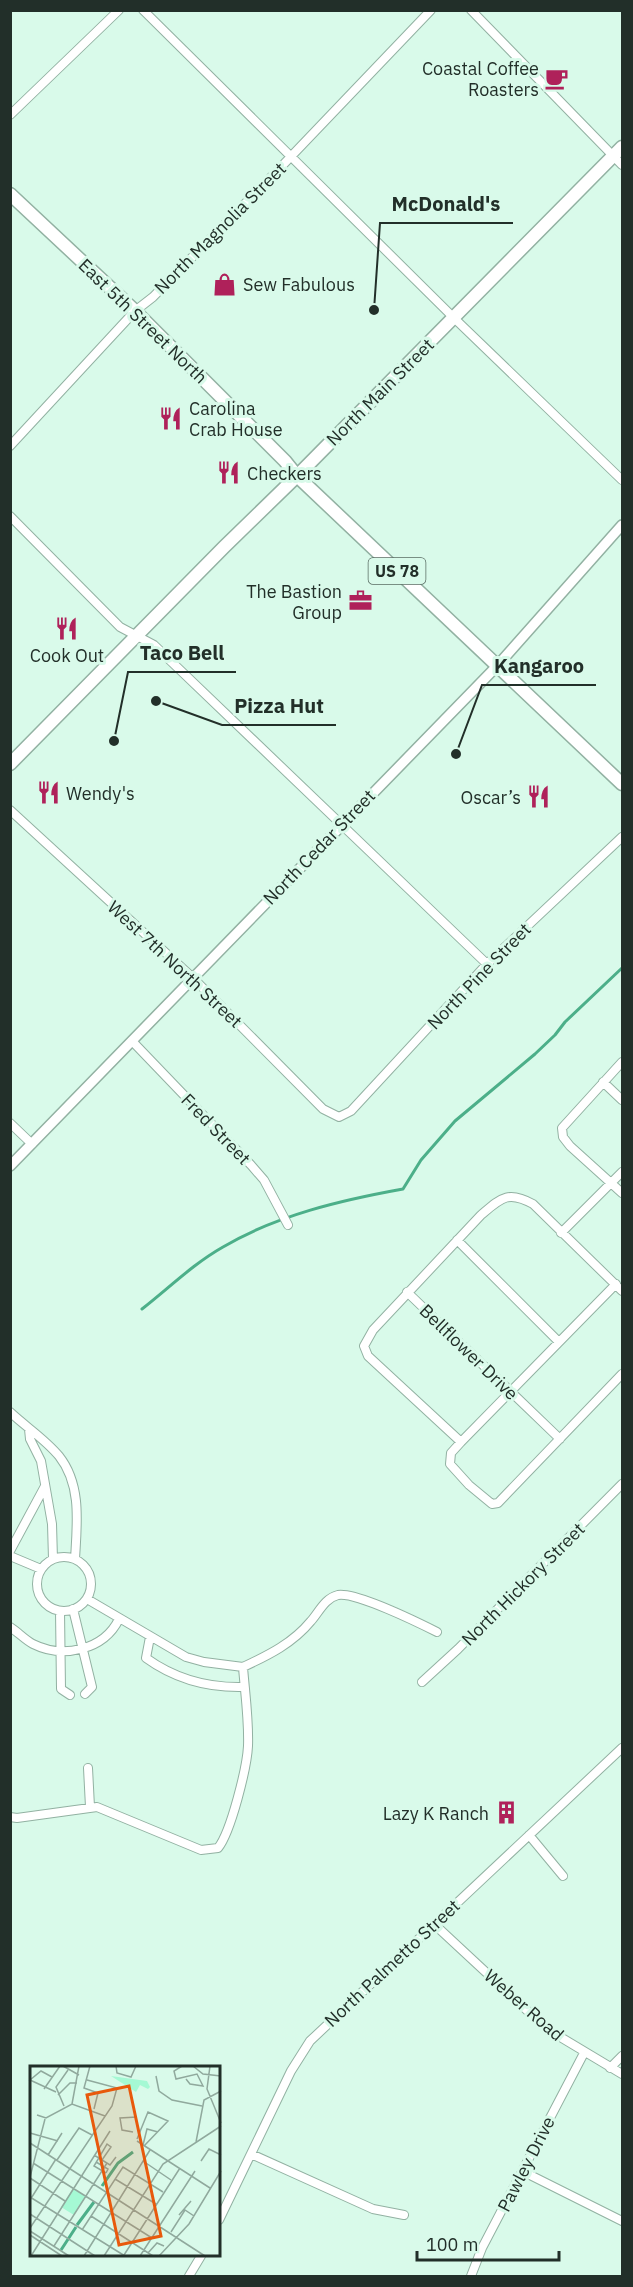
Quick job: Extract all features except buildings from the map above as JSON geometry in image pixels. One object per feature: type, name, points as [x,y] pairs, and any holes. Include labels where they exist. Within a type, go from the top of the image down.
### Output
[{"type":"main road","name":"North Main Street","points":[[10,764],[622,147]]},
{"type":"main road","name":"East 5th Street North","points":[[10,194],[135,311],[285,461],[297,476]]},
{"type":"main road","name":"US 78","points":[[297,476],[497,666],[533,697],[622,784]]},
{"type":"street","points":[[10,115],[119,10]]},
{"type":"street","points":[[143,10],[290,158],[622,480]]},
{"type":"street","name":"North Magnolia Street","points":[[10,446],[135,311],[153,297],[290,158],[431,10]]},
{"type":"street","points":[[471,10],[622,165]]},
{"type":"street","points":[[10,516],[120,627],[154,645],[487,964]]},
{"type":"street","name":"North Cedar Street","points":[[10,1166],[497,666],[622,525]]},
{"type":"street","name":"West 7th North Street","points":[[10,810],[193,978],[323,1109],[339,1117]]},
{"type":"street","name":"North Pine Street","points":[[339,1117],[351,1111],[487,964],[622,837]]},
{"type":"street","name":"Fred Street","points":[[132,1041],[264,1180],[288,1225]]},
{"type":"street","points":[[622,1062],[562,1128],[563,1137],[570,1146],[622,1193]]},
{"type":"street","points":[[603,1082],[622,1100]]},
{"type":"street","points":[[10,1123],[32,1144]]},
{"type":"street","points":[[561,1233],[622,1172]]},
{"type":"street","name":"Bellflower Drive","points":[[560,1439],[407,1292],[481,1215],[501,1199],[519,1196],[533,1204],[622,1291]]},
{"type":"street","points":[[457,1240],[559,1342]]},
{"type":"street","points":[[616,1284],[461,1442],[451,1453],[450,1464],[492,1504],[501,1501],[622,1374]]},
{"type":"street","points":[[407,1292],[373,1329],[366,1339],[365,1351],[461,1442]]},
{"type":"street","points":[[10,1412],[55,1452],[71,1479],[77,1501],[75,1559]]},
{"type":"street","points":[[29,1429],[30,1439],[41,1461],[52,1524],[54,1559]]},
{"type":"street","points":[[41,1461],[55,1452]]},
{"type":"street","name":"North Hickory Street","points":[[422,1682],[459,1649],[622,1484]]},
{"type":"street","points":[[10,1551],[45,1486]]},
{"type":"street","points":[[10,1556],[41,1569]]},
{"type":"street","points":[[63,1557],[75,1559],[86,1568],[90,1576],[92,1585],[87,1599],[74,1609],[60,1611],[52,1609],[39,1596],[37,1579],[41,1569],[54,1559],[63,1557]]},
{"type":"street","points":[[87,1599],[186,1657],[204,1662],[243,1667],[288,1644],[311,1621],[320,1607],[338,1595],[350,1596],[400,1614],[437,1632]]},
{"type":"street","points":[[74,1609],[92,1687],[85,1694]]},
{"type":"street","points":[[60,1611],[61,1689],[70,1695]]},
{"type":"street","points":[[10,1627],[31,1643],[45,1649],[60,1650],[93,1645],[108,1636],[119,1619]]},
{"type":"street","points":[[150,1636],[146,1658],[177,1677],[204,1684],[244,1687]]},
{"type":"street","points":[[10,1817],[18,1818],[97,1807],[201,1850],[218,1848],[224,1840],[235,1809],[248,1747],[243,1667]]},
{"type":"street","name":"North Palmetto Street","points":[[220,2218],[291,2071],[310,2041],[622,1748]]},
{"type":"street","points":[[88,1768],[90,1807]]},
{"type":"street","points":[[530,1835],[563,1876]]},
{"type":"street","name":"Weber Road","points":[[434,1924],[547,2030],[622,2074]]},
{"type":"street","name":"Pawley Drive","points":[[471,2277],[482,2248],[584,2053]]},
{"type":"street","points":[[610,2068],[622,2056]]},
{"type":"street","points":[[251,2154],[373,2209],[404,2215]]},
{"type":"street","points":[[522,2171],[622,2221]]},
{"type":"street","points":[[189,2277],[200,2257]]},
{"type":"waterway","points":[[142,1309],[201,1261],[265,1226],[310,1210],[403,1189],[421,1160],[455,1121],[535,1054],[622,968]]},
{"type":"place","name":"Coastal Coffee Roasters","points":[[557,78]]},
{"type":"place","name":"Sew Fabulous","points":[[225,284]]},
{"type":"place","name":"McDonald's","points":[[374,310]]},
{"type":"place","name":"Carolina Crab House","points":[[171,418]]},
{"type":"place","name":"Checkers","points":[[229,473]]},
{"type":"place","name":"The Bastion Group","points":[[360,601]]},
{"type":"place","name":"Cook Out","points":[[67,629]]},
{"type":"place","name":"Pizza Hut","points":[[156,701]]},
{"type":"place","name":"Taco Bell","points":[[114,741]]},
{"type":"place","name":"Kangaroo","points":[[456,754]]},
{"type":"place","name":"Wendy's","points":[[48,793]]},
{"type":"place","name":"Oscar’s","points":[[539,797]]},
{"type":"place","name":"Lazy K Ranch","points":[[507,1813]]}]
